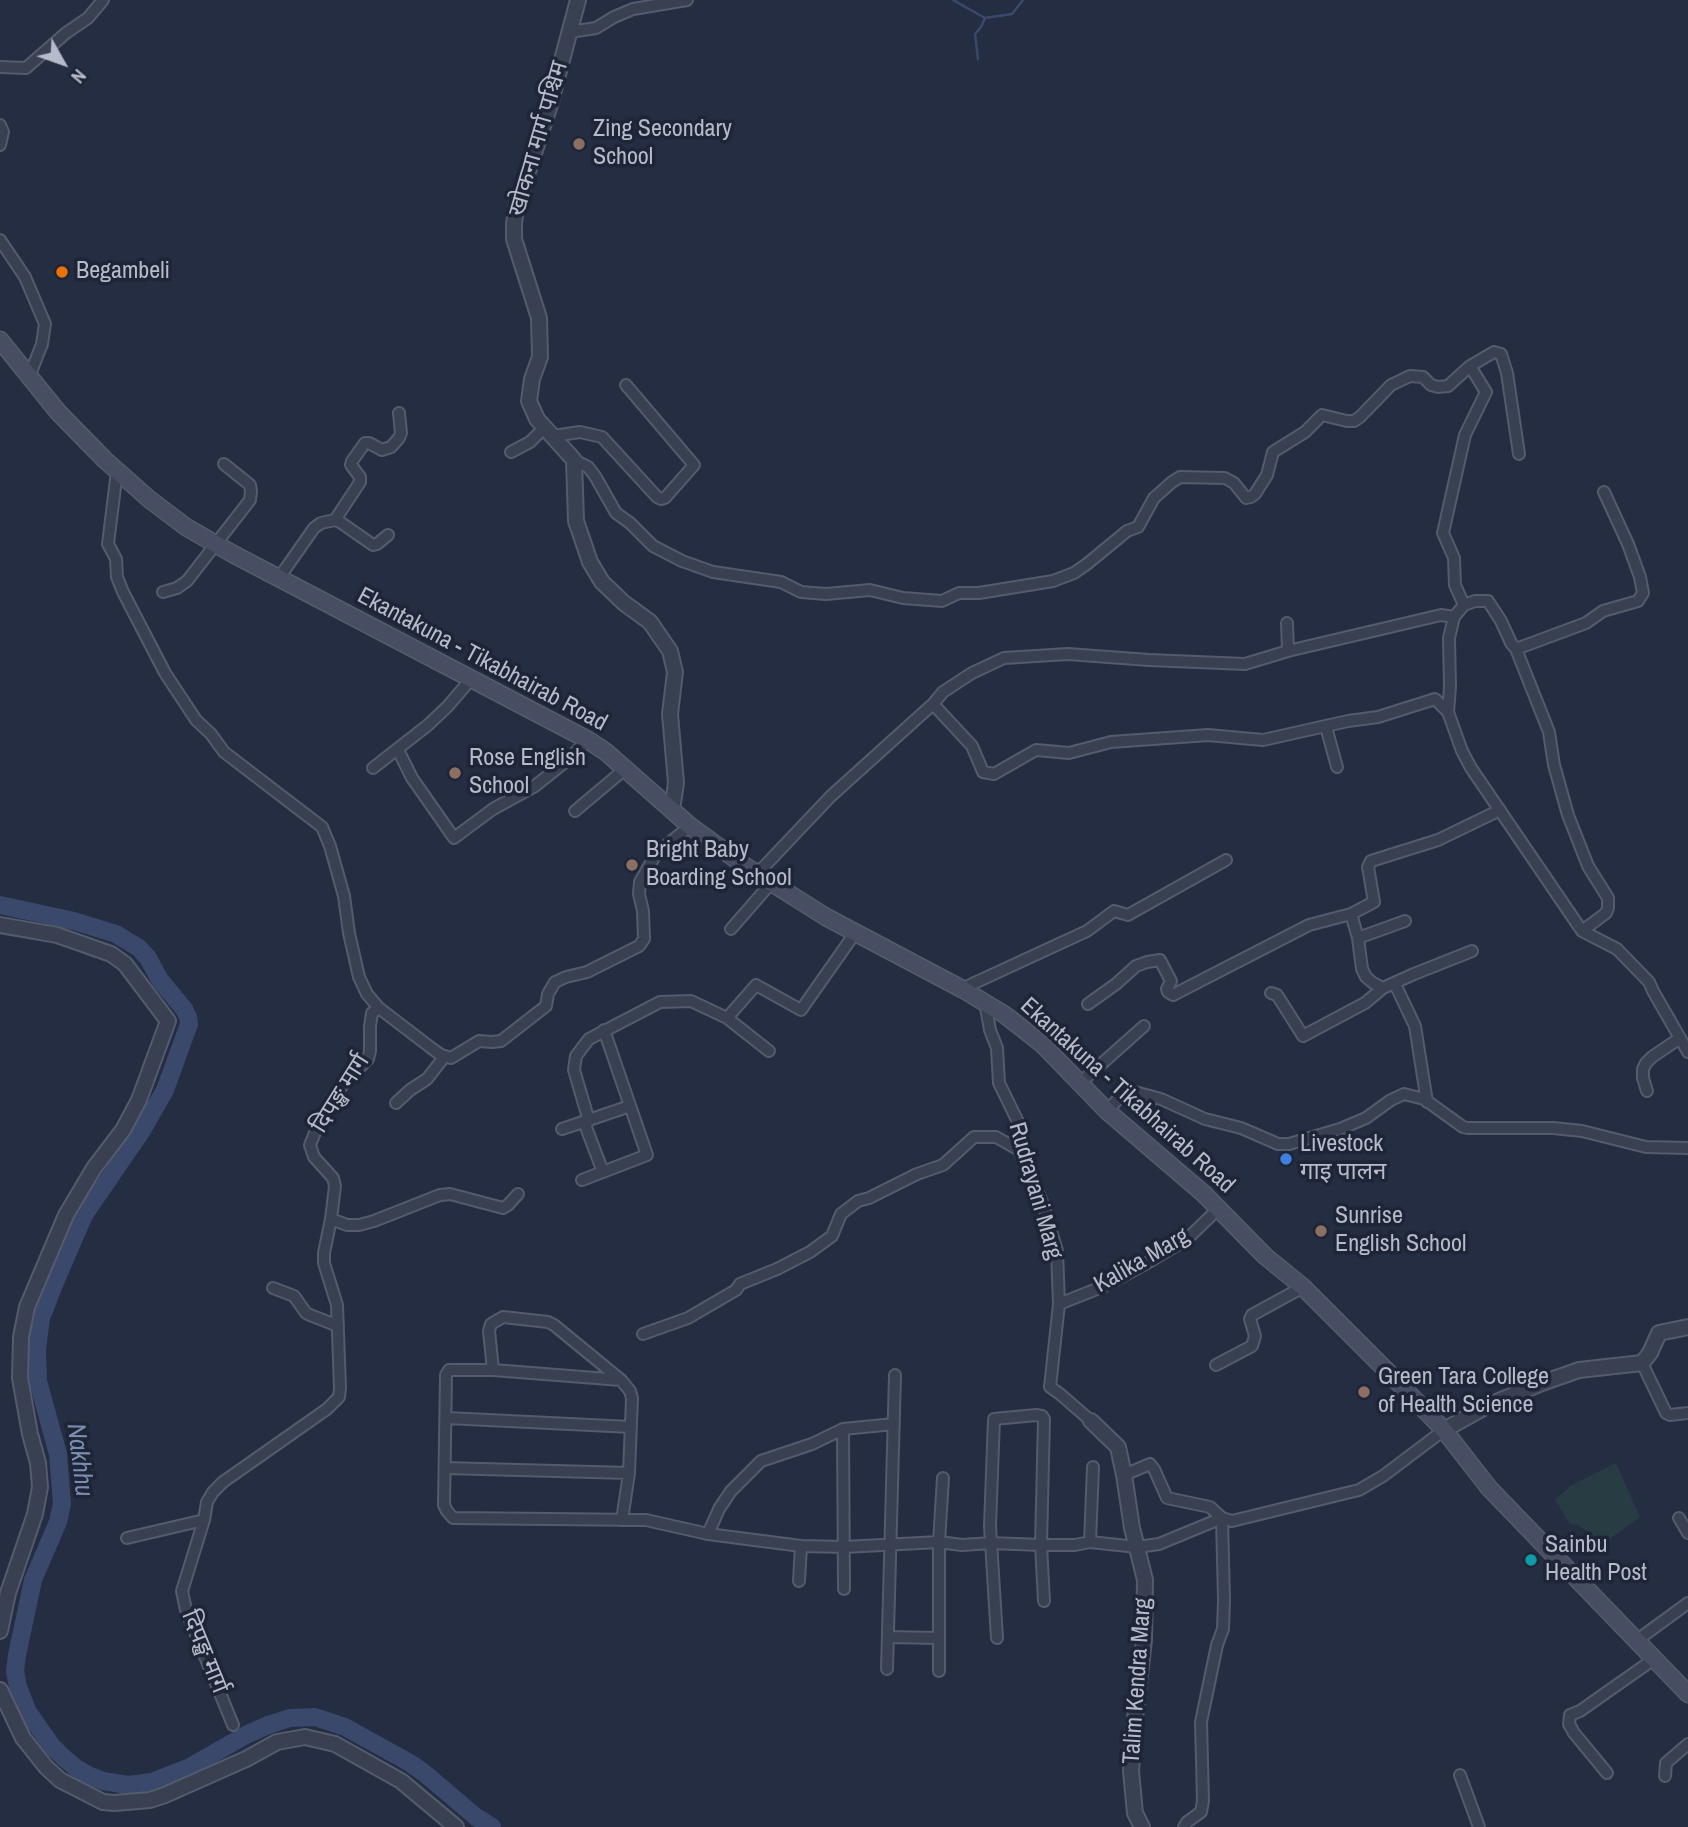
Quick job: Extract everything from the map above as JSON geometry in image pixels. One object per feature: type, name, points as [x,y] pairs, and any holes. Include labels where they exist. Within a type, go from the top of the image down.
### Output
[{"type":"main road","name":"Ekantakuna - Tikabhairab Road","points":[[0,340],[58,411],[117,471],[186,527],[588,740],[606,752],[690,826],[758,873],[855,933],[985,1002],[1042,1044],[1107,1111],[1204,1194],[1265,1256],[1303,1287],[1385,1368],[1444,1430],[1489,1488],[1688,1694]]},
{"type":"street","points":[[1,69],[26,68],[66,33],[88,18],[103,0]]},
{"type":"street","name":"खोकना मार्ग पश्चिम","points":[[574,460],[537,419],[529,401],[532,379],[540,357],[539,317],[514,239],[514,224],[516,208],[550,105],[578,0]]},
{"type":"street","points":[[570,32],[596,28],[633,9],[687,0]]},
{"type":"street","points":[[0,125],[3,132],[0,145]]},
{"type":"street","points":[[0,240],[25,277],[45,324],[42,344],[29,377]]},
{"type":"street","points":[[672,810],[676,783],[670,713],[675,672],[670,651],[650,622],[602,582],[590,562],[576,521],[574,460],[588,467],[616,513],[653,546],[682,561],[713,572],[781,582],[801,592],[826,594],[870,590],[903,598],[942,601],[959,593],[979,593],[1053,581],[1074,573],[1122,535],[1138,527],[1154,498],[1180,477],[1225,478],[1234,483],[1245,498],[1251,497],[1267,475],[1273,452],[1305,432],[1322,415],[1354,421],[1391,385],[1410,376],[1423,377],[1431,385],[1438,387],[1448,386],[1470,366],[1494,352],[1501,354],[1507,373],[1519,454]]},
{"type":"street","points":[[1464,605],[1455,585],[1454,558],[1443,533],[1465,435],[1486,392],[1470,366]]},
{"type":"street","points":[[511,452],[549,431],[580,432],[602,438],[657,497],[665,498],[694,465],[626,385]]},
{"type":"street","points":[[279,578],[314,528],[321,523],[335,520],[360,482],[360,477],[351,465],[365,443],[382,450],[391,447],[399,438],[399,413]]},
{"type":"street","points":[[163,592],[177,588],[187,581],[250,500],[250,485],[223,464]]},
{"type":"street","points":[[117,471],[108,544],[116,559],[117,577],[123,592],[165,673],[196,720],[224,752],[322,827],[344,896],[359,977],[367,993],[379,1007],[445,1056],[451,1058],[479,1041],[501,1041],[545,1006],[555,982],[587,972],[639,946],[644,939],[640,881],[656,854],[690,826]]},
{"type":"street","points":[[1516,649],[1586,623],[1603,611],[1638,601],[1643,593],[1628,544],[1604,492]]},
{"type":"street","points":[[335,520],[373,545],[387,534]]},
{"type":"street","points":[[1582,931],[1606,913],[1608,898],[1588,866],[1568,815],[1554,765],[1549,732],[1516,649],[1488,601],[1475,601],[1464,605],[1454,617],[1448,638],[1448,712],[1462,751],[1582,931],[1617,949],[1644,975],[1688,1052]]},
{"type":"street","points":[[758,873],[831,796],[943,692],[963,678],[1004,658],[1068,654],[1245,664],[1441,615],[1454,617]]},
{"type":"street","points":[[1287,623],[1289,651]]},
{"type":"street","points":[[373,768],[448,706],[471,679]]},
{"type":"street","points":[[933,704],[972,746],[983,772],[994,774],[1036,750],[1069,753],[1111,742],[1208,735],[1263,740],[1378,717],[1435,699],[1448,712]]},
{"type":"street","points":[[1326,727],[1337,767]]},
{"type":"street","points":[[398,750],[412,778],[454,838],[493,809],[535,786],[588,740]]},
{"type":"street","points":[[575,811],[625,769]]},
{"type":"street","points":[[1088,1004],[1136,966],[1147,962],[1160,960],[1171,981],[1168,992],[1173,995],[1309,925],[1351,914],[1374,902],[1368,867],[1371,861],[1438,840],[1500,810]]},
{"type":"street","points":[[964,990],[1087,931],[1114,911],[1128,915],[1226,860]]},
{"type":"street","points":[[732,929],[772,882]]},
{"type":"street","points":[[1351,914],[1366,977],[1373,983],[1389,986],[1415,1027],[1427,1102]]},
{"type":"street","points":[[1358,938],[1405,922]]},
{"type":"street","points":[[0,1631],[8,1593],[35,1514],[40,1487],[38,1463],[20,1378],[21,1338],[27,1307],[66,1215],[94,1168],[123,1130],[139,1100],[168,1021],[125,964],[111,954],[57,935],[1,926]]},
{"type":"street","points":[[727,1018],[756,985],[801,1010],[855,933]]},
{"type":"street","points":[[1271,993],[1277,995],[1303,1036],[1365,1003],[1389,986],[1472,951]]},
{"type":"street","points":[[603,1172],[586,1122],[574,1070],[576,1056],[589,1038],[660,1002],[691,1001],[727,1018],[769,1051]]},
{"type":"street","name":"Rudrayani Marg","points":[[985,1002],[990,1030],[997,1048],[999,1083],[1022,1130],[1019,1150],[1044,1204],[1056,1251],[1059,1304],[1050,1387],[1091,1421]]},
{"type":"street","name":"दिपङ्ख मार्ग","points":[[233,1724],[182,1591],[207,1502],[213,1492],[223,1482],[327,1409],[339,1397],[337,1305],[324,1264],[335,1186],[332,1178],[314,1157],[310,1145],[331,1100],[368,1059],[372,1013],[379,1007]]},
{"type":"street","points":[[1080,1083],[1144,1026]]},
{"type":"street","points":[[582,1180],[647,1155],[604,1030]]},
{"type":"street","points":[[1647,1091],[1643,1077],[1646,1063],[1681,1038]]},
{"type":"street","points":[[396,1103],[427,1079],[445,1056]]},
{"type":"street","points":[[1107,1111],[1118,1099],[1135,1092],[1161,1099],[1205,1119],[1241,1128],[1278,1144],[1289,1144],[1340,1129],[1366,1118],[1404,1094],[1427,1102],[1468,1128],[1553,1128],[1583,1131],[1646,1147],[1688,1148]]},
{"type":"street","points":[[562,1129],[630,1106]]},
{"type":"street","points":[[643,1334],[688,1318],[736,1290],[740,1284],[810,1252],[832,1236],[841,1214],[858,1200],[869,1198],[917,1174],[943,1165],[974,1137],[996,1138],[1019,1150]]},
{"type":"street","points":[[331,1219],[347,1225],[359,1225],[440,1195],[450,1194],[503,1208],[518,1194]]},
{"type":"street","name":"Kalika Marg","points":[[1059,1304],[1102,1287],[1147,1263],[1187,1239],[1218,1209]]},
{"type":"street","points":[[1216,1365],[1252,1346],[1255,1336],[1250,1319],[1252,1315],[1303,1287]]},
{"type":"street","points":[[274,1288],[294,1296],[310,1315],[338,1326]]},
{"type":"street","points":[[493,1370],[489,1331],[491,1324],[503,1317],[554,1325],[621,1380],[630,1391],[631,1427],[629,1473],[622,1520]]},
{"type":"street","points":[[1124,1475],[1150,1464],[1167,1498],[1210,1507],[1222,1518],[1233,1521],[1360,1490],[1444,1430],[1489,1405],[1579,1370],[1642,1363],[1659,1333],[1688,1327]]},
{"type":"street","points":[[1642,1363],[1667,1413],[1688,1413]]},
{"type":"street","points":[[621,1380],[493,1370],[449,1370],[446,1376],[444,1505],[453,1518],[646,1520],[708,1534],[801,1546],[844,1547],[939,1542],[962,1545],[1075,1545],[1090,1542],[1138,1547],[1159,1544],[1222,1518]]},
{"type":"street","points":[[887,1669],[895,1374]]},
{"type":"street","points":[[998,1638],[991,1543],[994,1419],[1036,1415],[1044,1419],[1041,1545],[1044,1601]]},
{"type":"street","points":[[447,1418],[631,1427]]},
{"type":"street","name":"Talim Kendra Marg","points":[[1091,1421],[1118,1447],[1132,1528],[1145,1580],[1144,1640],[1131,1771],[1135,1813],[1142,1827]]},
{"type":"street","points":[[708,1534],[730,1491],[761,1461],[812,1444],[843,1429],[894,1424]]},
{"type":"street","points":[[843,1429],[844,1589]]},
{"type":"street","points":[[1090,1542],[1093,1467]]},
{"type":"street","points":[[446,1468],[629,1473]]},
{"type":"street","points":[[939,1671],[939,1542],[943,1478]]},
{"type":"street","points":[[1184,1827],[1200,1812],[1203,1801],[1201,1722],[1217,1645],[1223,1629],[1222,1518]]},
{"type":"street","points":[[1679,1518],[1688,1533]]},
{"type":"street","points":[[127,1538],[204,1520]]},
{"type":"street","points":[[799,1581],[801,1546]]},
{"type":"street","points":[[1636,1641],[1688,1603]]},
{"type":"street","points":[[888,1637],[939,1637]]},
{"type":"street","points":[[1607,1773],[1574,1733],[1569,1724],[1570,1715],[1580,1711],[1654,1659]]},
{"type":"street","points":[[0,1690],[23,1738],[46,1767],[60,1780],[103,1802],[150,1800],[165,1796],[277,1742],[305,1737],[335,1744],[401,1780],[456,1827]]},
{"type":"street","points":[[1665,1776],[1666,1763],[1688,1744]]},
{"type":"street","points":[[1460,1775],[1479,1827]]},
{"type":"shaded area","points":[[1616,1463],[1640,1517],[1604,1543],[1578,1525],[1570,1524],[1555,1500],[1570,1486]]},
{"type":"waterway","points":[[953,0],[985,18],[1012,14],[1023,0]]},
{"type":"waterway","points":[[978,59],[975,34],[985,18]]},
{"type":"waterway","name":"Nakhhu","points":[[0,905],[74,921],[116,934],[139,948],[184,1009],[189,1024],[165,1090],[141,1132],[84,1215],[41,1318],[37,1350],[38,1381],[58,1454],[62,1504],[58,1522],[33,1580],[17,1655],[15,1671],[18,1687],[28,1712],[51,1745],[76,1768],[103,1781],[128,1785],[152,1782],[188,1768],[268,1725],[290,1718],[315,1717],[345,1727],[410,1763],[492,1827]]},
{"type":"place","name":"Zing Secondary School","points":[[579,144]]},
{"type":"place","name":"Begambeli","points":[[62,272]]},
{"type":"place","name":"Rose English School","points":[[455,773]]},
{"type":"place","name":"Bright Baby Boarding School","points":[[632,865]]},
{"type":"place","name":"Livestock गाइ पालन","points":[[1286,1159]]},
{"type":"place","name":"Sunrise English School","points":[[1321,1231]]},
{"type":"place","name":"Green Tara College of Health Science","points":[[1364,1392]]},
{"type":"place","name":"Sainbu Health Post","points":[[1531,1560]]}]
